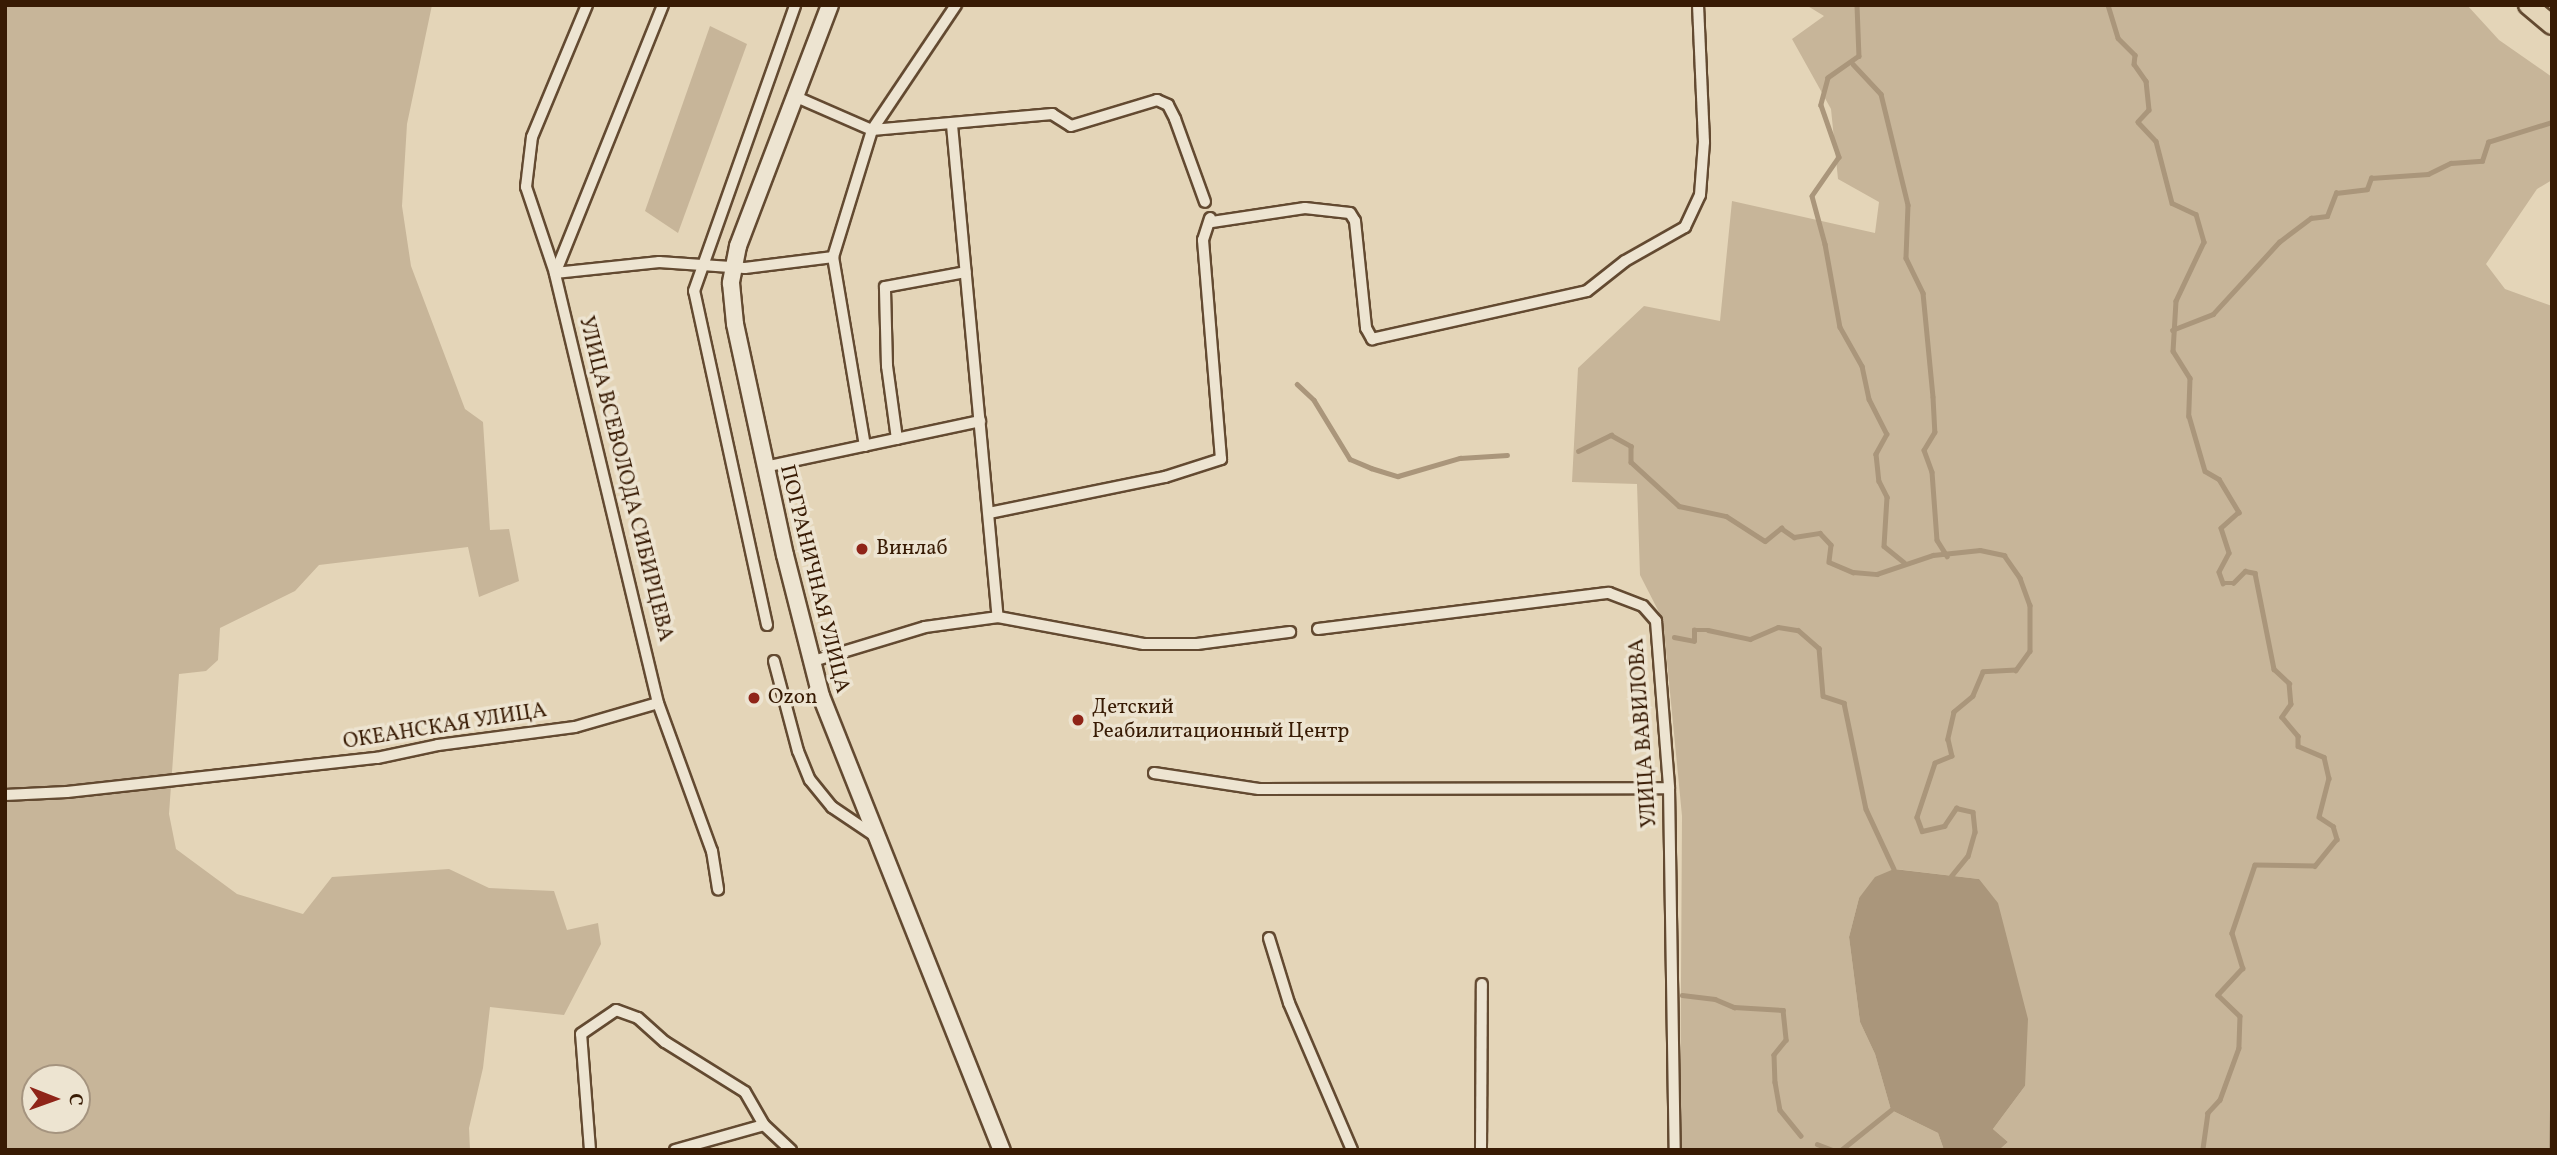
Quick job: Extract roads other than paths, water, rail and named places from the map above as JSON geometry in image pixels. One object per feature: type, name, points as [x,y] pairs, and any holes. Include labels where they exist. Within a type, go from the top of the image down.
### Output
[{"type":"main road","name":"ПОГРАНИЧНАЯ УЛИЦА","points":[[830,5],[733,266],[735,324],[764,467],[810,662],[834,736],[1002,1150]]},
{"type":"main road","points":[[2528,5],[2552,25]]},
{"type":"street","name":"УЛИЦА ВСЕВОЛОДА СИБИРЦЕВА","points":[[587,5],[532,137],[525,170],[531,206],[555,273],[658,699],[712,851],[718,890]]},
{"type":"street","points":[[663,5],[555,273],[659,262],[707,262],[758,268],[833,257]]},
{"type":"street","points":[[766,625],[694,291],[695,280],[707,262],[795,5]]},
{"type":"street","points":[[865,446],[833,257],[872,130],[956,5]]},
{"type":"street","points":[[989,513],[1217,464],[1221,458],[1203,240],[1211,219],[1304,208],[1350,214],[1355,221],[1366,328],[1372,339],[1587,291],[1625,261],[1685,227],[1700,195],[1704,142],[1698,5]]},
{"type":"street","points":[[794,96],[872,130],[912,124],[951,125],[1052,114],[1071,126],[1157,100],[1168,105],[1175,119],[1205,202]]},
{"type":"street","points":[[951,125],[998,617]]},
{"type":"street","points":[[897,439],[887,366],[885,286],[966,272]]},
{"type":"street","points":[[764,467],[980,421]]},
{"type":"street","name":"УЛИЦА ВАВИЛОВА","points":[[1318,629],[1609,593],[1643,606],[1656,621],[1669,788],[1675,1150]]},
{"type":"street","points":[[810,662],[925,626],[998,617],[1144,644],[1198,644],[1290,632]]},
{"type":"street","points":[[774,661],[798,751],[810,780],[832,807],[877,838]]},
{"type":"street","name":"ОКЕАНСКАЯ УЛИЦА","points":[[5,795],[226,776],[377,758],[438,745],[575,727],[658,699]]},
{"type":"street","points":[[1154,773],[1259,789],[1669,788]]},
{"type":"street","points":[[1269,938],[1293,1014],[1352,1150]]},
{"type":"street","points":[[1480,1150],[1482,984]]},
{"type":"street","points":[[590,1150],[581,1034],[616,1010],[638,1018],[666,1042],[745,1092],[764,1125],[791,1150]]},
{"type":"street","points":[[675,1150],[693,1141],[723,1145],[764,1125]]},
{"type":"waterway","points":[[1857,5],[1859,56],[1828,78],[1821,105],[1839,157],[1812,196],[1825,244],[1840,327],[1862,366],[1869,399],[1887,434],[1876,454],[1879,481],[1887,497],[1884,546],[1904,562]]},
{"type":"waterway","points":[[2108,5],[2118,38],[2135,55],[2134,64],[2146,81],[2149,110],[2138,122],[2156,141],[2172,203],[2196,214],[2204,242],[2176,301],[2173,351],[2190,378],[2189,416],[2205,471],[2219,479],[2239,512],[2221,528],[2229,553],[2219,572],[2223,583],[2233,583],[2245,571],[2255,573],[2274,669],[2289,683],[2291,704],[2282,717],[2298,736],[2298,746],[2324,757],[2329,778],[2319,817],[2333,826],[2337,839],[2315,866],[2255,865],[2232,933],[2243,968],[2218,995],[2240,1016],[2239,1048],[2220,1100],[2208,1113],[2203,1150]]},
{"type":"waterway","points":[[1853,64],[1881,94],[1908,205],[1906,258],[1923,293],[1933,397],[1935,432],[1924,450],[1932,472],[1937,540],[1947,556]]},
{"type":"waterway","points":[[2172,330],[2213,314],[2279,242],[2311,218],[2327,216],[2336,193],[2367,189],[2371,178],[2428,174],[2451,163],[2482,161],[2488,142],[2552,122]]},
{"type":"waterway","points":[[1297,384],[1314,400],[1350,459],[1371,468],[1398,476],[1460,458],[1507,455]]},
{"type":"waterway","points":[[1578,451],[1611,435],[1631,446],[1631,462],[1679,506],[1726,516],[1765,541],[1781,528],[1794,537],[1820,533],[1831,545],[1829,562],[1853,572],[1877,574],[1933,555],[1980,550],[2004,555],[2020,578],[2030,605],[2030,651],[2016,670],[1983,672],[1973,696],[1954,712],[1948,739],[1952,756],[1935,763],[1917,817],[1922,831],[1944,826],[1956,808],[1973,812],[1975,832],[1968,856],[1952,876]]},
{"type":"waterway","points":[[1674,637],[1694,641],[1694,630],[1708,630],[1750,639],[1778,627],[1798,630],[1819,648],[1823,696],[1844,703],[1866,809],[1894,869]]},
{"type":"waterway","points":[[1682,995],[1715,999],[1734,1007],[1783,1010],[1786,1040],[1774,1055],[1775,1082],[1780,1110],[1801,1136]]},
{"type":"waterway","points":[[1841,1150],[1891,1110]]},
{"type":"waterway","points":[[2551,1150],[2552,1110]]},
{"type":"waterway","points":[[1817,1144],[1833,1150]]},
{"type":"place","name":"Винлаб","points":[[862,549]]},
{"type":"place","name":"Ozon","points":[[754,698]]},
{"type":"place","name":"Детский Реабилитационный Центр","points":[[1078,720]]}]
